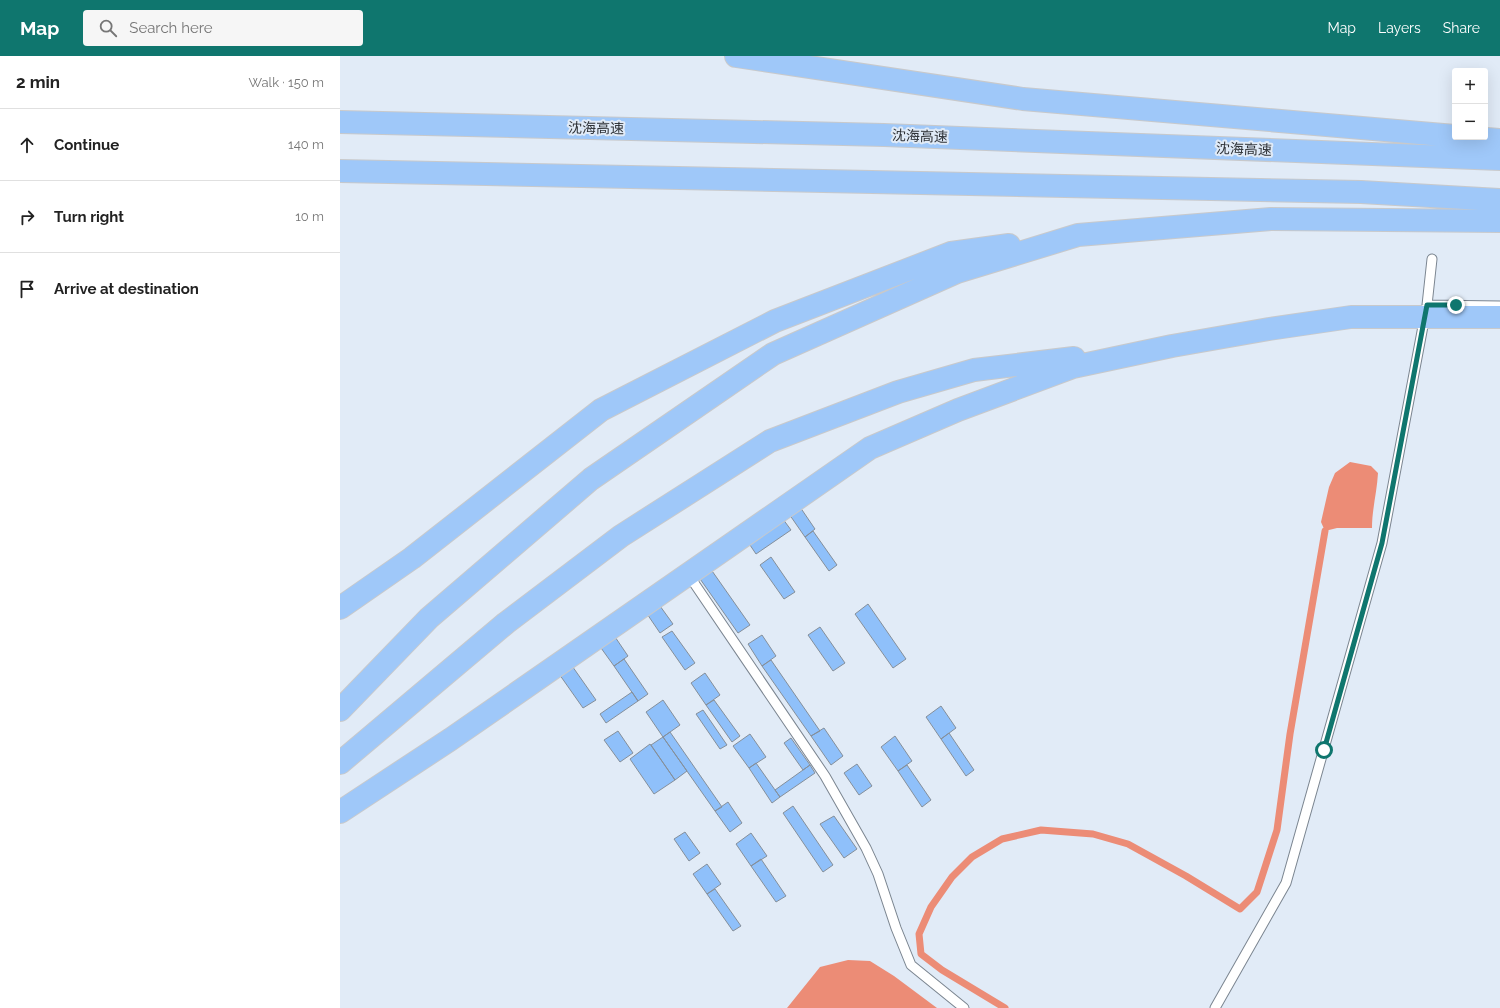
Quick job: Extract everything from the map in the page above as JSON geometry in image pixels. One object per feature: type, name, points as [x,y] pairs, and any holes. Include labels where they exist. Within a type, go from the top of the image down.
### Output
[{"type":"highway","points":[[736,56],[1023,99],[1452,136]]},
{"type":"highway","name":"沈海高速","points":[[340,122],[884,135],[1500,159]]},
{"type":"highway","points":[[1488,139],[1500,140]]},
{"type":"highway","points":[[340,171],[1361,192],[1500,200]]},
{"type":"highway","points":[[340,608],[412,558],[601,410],[768,324],[951,253],[1078,235],[1271,220],[1500,221]]},
{"type":"highway","points":[[340,710],[429,618],[592,479],[773,354],[957,272],[1078,235]]},
{"type":"highway","points":[[340,812],[451,739],[870,448],[958,410],[1073,367],[1172,346],[1269,329],[1351,317],[1500,317]]},
{"type":"highway","points":[[340,763],[506,623],[621,536],[770,441],[898,392],[974,370],[1172,346]]},
{"type":"lane","points":[[1215,1008],[1286,883],[1382,543],[1427,305],[1432,259]]},
{"type":"lane","points":[[1427,305],[1500,306]]},
{"type":"lane","points":[[692,580],[825,776],[866,848],[878,874],[896,928],[911,965],[964,1008]]},
{"type":"shaded area","points":[[1350,462],[1371,466],[1378,473],[1372,528],[1337,528],[1325,531],[1321,522],[1329,487],[1335,473]]},
{"type":"shaded area","points":[[848,960],[870,961],[894,976],[937,1008],[787,1008],[820,967]]},
{"type":"building","points":[[798,504],[815,529],[805,537],[787,511]]},
{"type":"building","points":[[780,515],[791,530],[756,554],[746,539]]},
{"type":"building","points":[[813,531],[837,565],[829,571],[805,537]]},
{"type":"building","points":[[771,557],[795,592],[784,599],[760,565]]},
{"type":"building","points":[[710,568],[750,625],[738,633],[698,576]]},
{"type":"building","points":[[655,599],[673,624],[660,633],[643,608]]},
{"type":"building","points":[[868,604],[906,659],[893,668],[855,614]]},
{"type":"building","points":[[820,627],[845,663],[833,671],[808,635]]},
{"type":"building","points":[[611,631],[628,656],[614,666],[596,641]]},
{"type":"building","points":[[672,631],[695,663],[685,670],[662,637]]},
{"type":"building","points":[[762,635],[776,656],[762,666],[748,644]]},
{"type":"building","points":[[624,659],[648,694],[638,701],[614,666]]},
{"type":"building","points":[[771,660],[820,731],[811,736],[762,666]]},
{"type":"building","points":[[570,663],[596,700],[583,708],[557,671]]},
{"type":"building","points":[[705,673],[720,695],[706,705],[691,683]]},
{"type":"building","points":[[632,692],[638,701],[606,723],[600,714]]},
{"type":"building","points":[[663,700],[680,725],[663,737],[646,712]]},
{"type":"building","points":[[714,700],[740,736],[732,742],[706,705]]},
{"type":"building","points":[[941,706],[956,728],[941,739],[926,717]]},
{"type":"building","points":[[703,710],[727,745],[720,749],[696,714]]},
{"type":"building","points":[[824,728],[843,756],[831,765],[811,736]]},
{"type":"building","points":[[618,731],[633,753],[620,762],[604,740]]},
{"type":"building","points":[[670,732],[722,807],[715,811],[663,737]]},
{"type":"building","points":[[949,733],[974,770],[966,776],[941,739]]},
{"type":"building","points":[[750,734],[766,757],[749,768],[733,746]]},
{"type":"building","points":[[895,736],[912,761],[898,771],[881,747]]},
{"type":"building","points":[[663,737],[687,771],[675,780],[651,745]]},
{"type":"building","points":[[791,738],[810,765],[803,770],[784,743]]},
{"type":"building","points":[[650,744],[675,780],[654,794],[630,759]]},
{"type":"building","points":[[756,763],[780,797],[772,803],[749,768]]},
{"type":"building","points":[[857,764],[872,786],[859,795],[844,773]]},
{"type":"building","points":[[810,765],[815,773],[780,797],[775,790]]},
{"type":"building","points":[[907,765],[931,800],[922,807],[898,771]]},
{"type":"building","points":[[728,802],[742,823],[730,832],[715,811]]},
{"type":"building","points":[[793,806],[833,865],[823,872],[783,813]]},
{"type":"building","points":[[834,816],[857,849],[844,858],[820,824]]},
{"type":"building","points":[[685,832],[700,853],[689,861],[674,839]]},
{"type":"building","points":[[751,833],[767,856],[751,866],[736,844]]},
{"type":"building","points":[[761,859],[786,896],[776,902],[751,866]]},
{"type":"building","points":[[707,864],[721,884],[707,894],[693,874]]},
{"type":"building","points":[[715,889],[741,926],[733,931],[707,894]]},
{"type":"waterway","points":[[1005,1008],[942,970],[921,954],[919,934],[931,907],[952,877],[972,857],[1002,839],[1041,830],[1093,834],[1128,844],[1186,876],[1240,909],[1257,892],[1277,830],[1290,734],[1325,531]]},
{"type":"route","points":[[1324,750],[1382,543],[1427,305],[1456,305]]}]
